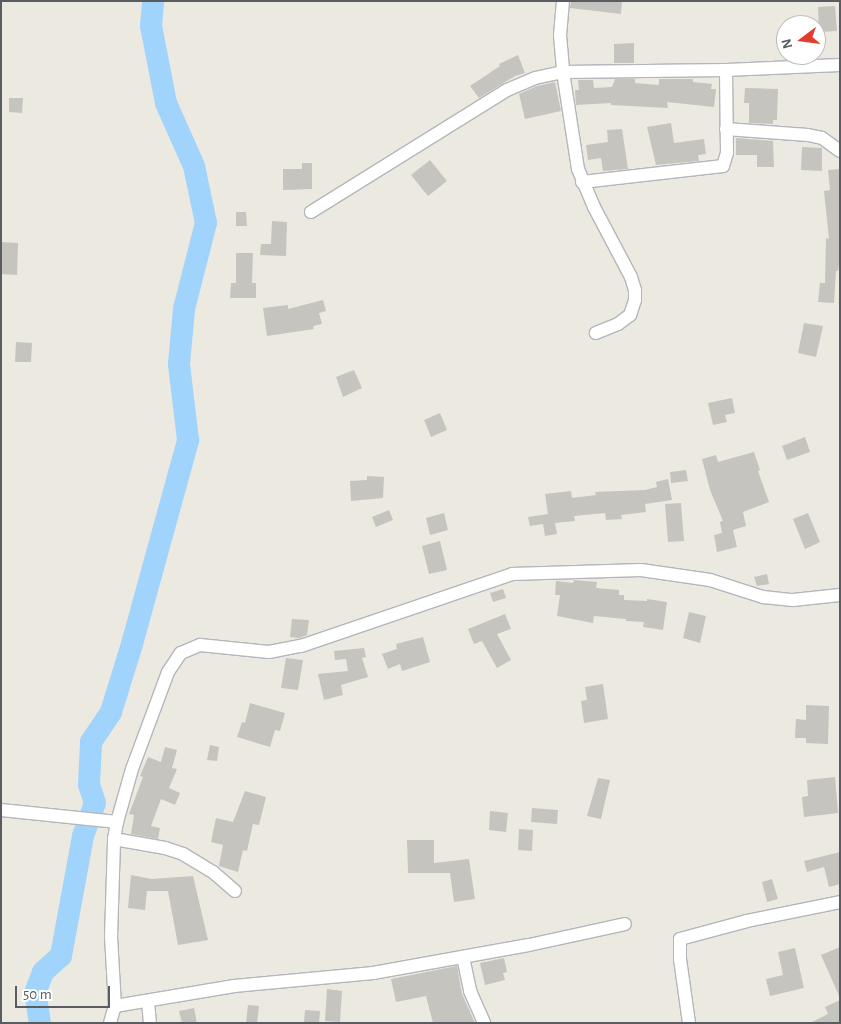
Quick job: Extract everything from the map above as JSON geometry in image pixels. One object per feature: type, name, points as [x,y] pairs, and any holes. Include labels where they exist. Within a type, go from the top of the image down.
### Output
[{"type":"street","points":[[562,1],[560,35],[563,72],[582,182],[631,277],[635,290],[635,300],[630,315],[618,324],[596,333]]},
{"type":"street","points":[[311,212],[518,83],[563,72],[726,70],[840,65]]},
{"type":"street","points":[[582,182],[719,167],[726,159],[726,70]]},
{"type":"street","points":[[726,129],[808,134],[822,138],[840,151]]},
{"type":"street","points":[[110,1023],[114,1006],[112,937],[114,839],[117,822],[132,769],[157,706],[168,672],[181,653],[200,645],[269,652],[302,646],[512,574],[641,570],[710,580],[763,597],[792,600],[840,595]]},
{"type":"street","points":[[1,810],[117,822]]},
{"type":"street","points":[[114,839],[166,848],[182,854],[205,867],[235,891]]},
{"type":"street","points":[[689,1023],[680,959],[680,939],[747,921],[840,902]]},
{"type":"street","points":[[114,1006],[234,986],[373,973],[464,957],[624,924]]},
{"type":"street","points":[[464,957],[470,990],[484,1023]]},
{"type":"street","points":[[148,1001],[150,1023]]},
{"type":"building","points":[[571,1],[622,1],[621,14],[570,8]]},
{"type":"building","points":[[835,6],[837,31],[826,32],[826,15],[818,15],[818,7]]},
{"type":"building","points":[[634,43],[634,63],[614,63],[614,44]]},
{"type":"building","points":[[518,55],[525,73],[515,76],[479,98],[470,86],[500,66],[499,64]]},
{"type":"building","points":[[615,79],[635,79],[635,83],[659,85],[659,79],[693,79],[693,82],[712,84],[711,89],[716,89],[714,107],[667,102],[668,108],[611,105],[611,103],[576,105],[575,90],[579,90],[578,80],[593,80],[594,88],[612,87]]},
{"type":"building","points":[[555,82],[561,111],[525,119],[519,94],[537,86]]},
{"type":"building","points":[[745,88],[778,89],[777,120],[773,120],[773,124],[749,123],[749,103],[744,103]]},
{"type":"building","points":[[9,98],[23,98],[22,113],[9,112]]},
{"type":"building","points":[[671,123],[674,143],[704,139],[706,154],[698,155],[699,161],[656,165],[647,127]]},
{"type":"building","points":[[622,129],[628,169],[603,171],[601,158],[588,160],[586,145],[608,142],[607,130]]},
{"type":"building","points":[[736,138],[773,141],[774,167],[757,167],[757,155],[736,155]]},
{"type":"building","points":[[802,147],[822,148],[822,171],[801,170]]},
{"type":"building","points":[[430,160],[447,181],[428,196],[411,175]]},
{"type":"building","points":[[302,163],[312,163],[312,189],[283,190],[283,169],[302,169]]},
{"type":"building","points":[[840,169],[840,257],[838,271],[836,271],[834,303],[818,302],[820,283],[825,283],[826,238],[829,239],[824,191],[830,190],[828,170]]},
{"type":"building","points":[[236,212],[246,212],[247,226],[236,226]]},
{"type":"building","points":[[272,221],[287,222],[286,256],[260,255],[261,244],[271,244]]},
{"type":"building","points":[[1,242],[18,243],[17,275],[1,274]]},
{"type":"building","points":[[236,253],[253,253],[252,283],[256,283],[256,298],[230,298],[231,283],[236,283]]},
{"type":"building","points":[[323,300],[326,311],[319,313],[322,324],[313,326],[314,329],[267,336],[263,308],[288,305],[288,309]]},
{"type":"building","points":[[804,323],[823,326],[816,357],[798,353]]},
{"type":"building","points":[[16,342],[32,343],[31,362],[15,362]]},
{"type":"building","points":[[354,370],[362,388],[343,397],[336,377]]},
{"type":"building","points":[[732,398],[735,413],[725,415],[727,422],[713,425],[708,403]]},
{"type":"building","points":[[440,413],[447,430],[431,437],[424,420]]},
{"type":"building","points":[[805,437],[810,452],[787,460],[782,446]]},
{"type":"building","points":[[754,452],[760,470],[758,471],[769,502],[743,512],[746,526],[733,530],[737,547],[717,552],[714,535],[722,533],[720,522],[723,521],[710,490],[702,459],[716,455],[718,462]]},
{"type":"building","points":[[686,470],[688,481],[671,483],[670,472]]},
{"type":"building","points":[[367,476],[384,477],[383,498],[351,501],[350,481],[367,480]]},
{"type":"building","points":[[668,479],[672,500],[645,504],[646,512],[621,515],[622,519],[606,520],[605,513],[574,516],[575,521],[555,523],[557,534],[545,536],[543,524],[530,526],[528,517],[548,514],[545,494],[571,491],[572,498],[596,495],[595,492],[645,490],[657,487],[656,482]]},
{"type":"building","points":[[681,503],[684,541],[668,542],[665,504]]},
{"type":"building","points":[[389,510],[393,520],[376,527],[372,517]]},
{"type":"building","points":[[444,513],[448,530],[430,535],[426,518]]},
{"type":"building","points":[[808,513],[820,542],[805,549],[793,519]]},
{"type":"building","points":[[440,541],[447,570],[429,574],[422,546]]},
{"type":"building","points":[[767,574],[769,584],[757,586],[754,577]]},
{"type":"building","points":[[574,580],[597,582],[596,588],[619,590],[619,595],[624,595],[624,600],[647,601],[647,599],[667,602],[663,630],[643,627],[644,622],[626,621],[626,619],[594,616],[593,623],[557,616],[560,595],[555,595],[556,581],[573,583]]},
{"type":"building","points":[[503,589],[506,598],[493,602],[490,593]]},
{"type":"building","points":[[689,612],[706,616],[700,643],[683,638]]},
{"type":"building","points":[[505,614],[511,629],[497,634],[511,660],[497,668],[482,641],[474,644],[468,629]]},
{"type":"building","points":[[292,619],[309,620],[307,635],[299,638],[290,637]]},
{"type":"building","points":[[423,637],[430,662],[402,671],[400,664],[388,669],[382,654],[397,649],[396,644]]},
{"type":"building","points":[[364,648],[366,657],[362,658],[368,677],[341,685],[343,695],[324,700],[318,674],[348,671],[346,659],[335,660],[334,651]]},
{"type":"building","points":[[286,658],[303,660],[298,690],[281,688]]},
{"type":"building","points":[[603,684],[608,719],[584,723],[581,701],[587,700],[585,687]]},
{"type":"building","points":[[250,703],[285,713],[280,731],[275,730],[270,747],[237,737],[242,722],[245,723]]},
{"type":"building","points":[[806,705],[829,706],[828,744],[806,743],[806,738],[795,738],[796,719],[806,720]]},
{"type":"building","points":[[210,745],[219,747],[217,761],[207,760]]},
{"type":"building","points":[[165,747],[177,750],[172,768],[177,769],[169,788],[180,793],[175,805],[161,799],[151,826],[160,828],[158,839],[131,834],[134,815],[129,814],[143,777],[140,776],[148,757],[161,762]]},
{"type":"building","points":[[835,777],[838,813],[804,817],[802,797],[808,796],[807,780]]},
{"type":"building","points":[[598,778],[610,780],[601,819],[587,816]]},
{"type":"building","points":[[245,791],[266,797],[259,825],[253,824],[247,851],[243,850],[238,872],[219,866],[223,845],[211,842],[216,818],[233,822]]},
{"type":"building","points":[[532,808],[558,810],[557,824],[531,822]]},
{"type":"building","points":[[490,811],[508,813],[506,832],[489,830]]},
{"type":"building","points":[[519,829],[533,830],[532,851],[518,850]]},
{"type":"building","points":[[407,840],[434,840],[434,863],[469,859],[475,899],[454,902],[450,873],[408,873]]},
{"type":"building","points":[[840,852],[840,884],[829,887],[824,867],[807,872],[804,861]]},
{"type":"building","points":[[131,875],[152,879],[193,876],[208,940],[178,945],[168,891],[147,891],[145,910],[128,908]]},
{"type":"building","points":[[772,879],[778,899],[767,902],[762,882]]},
{"type":"building","points":[[840,947],[840,998],[821,955]]},
{"type":"building","points":[[795,948],[804,988],[770,996],[766,979],[783,975],[778,952]]},
{"type":"building","points":[[504,958],[507,972],[503,973],[505,980],[485,985],[480,963]]},
{"type":"building","points":[[457,966],[462,994],[475,1023],[433,1023],[426,996],[396,1002],[391,979]]},
{"type":"building","points":[[327,989],[342,991],[340,1022],[325,1021]]},
{"type":"building","points":[[840,1000],[840,1023],[810,1023],[828,1014],[825,1007]]},
{"type":"building","points":[[248,1005],[259,1006],[257,1023],[246,1023]]},
{"type":"building","points":[[194,1008],[197,1023],[182,1023],[179,1011]]},
{"type":"building","points":[[305,1010],[320,1011],[319,1023],[304,1023]]},
{"type":"waterway","points":[[40,1023],[35,993],[43,972],[61,956],[83,836],[95,803],[89,785],[91,742],[111,712],[132,644],[188,440],[179,364],[184,309],[206,223],[194,166],[166,103],[151,26],[153,1]]}]
